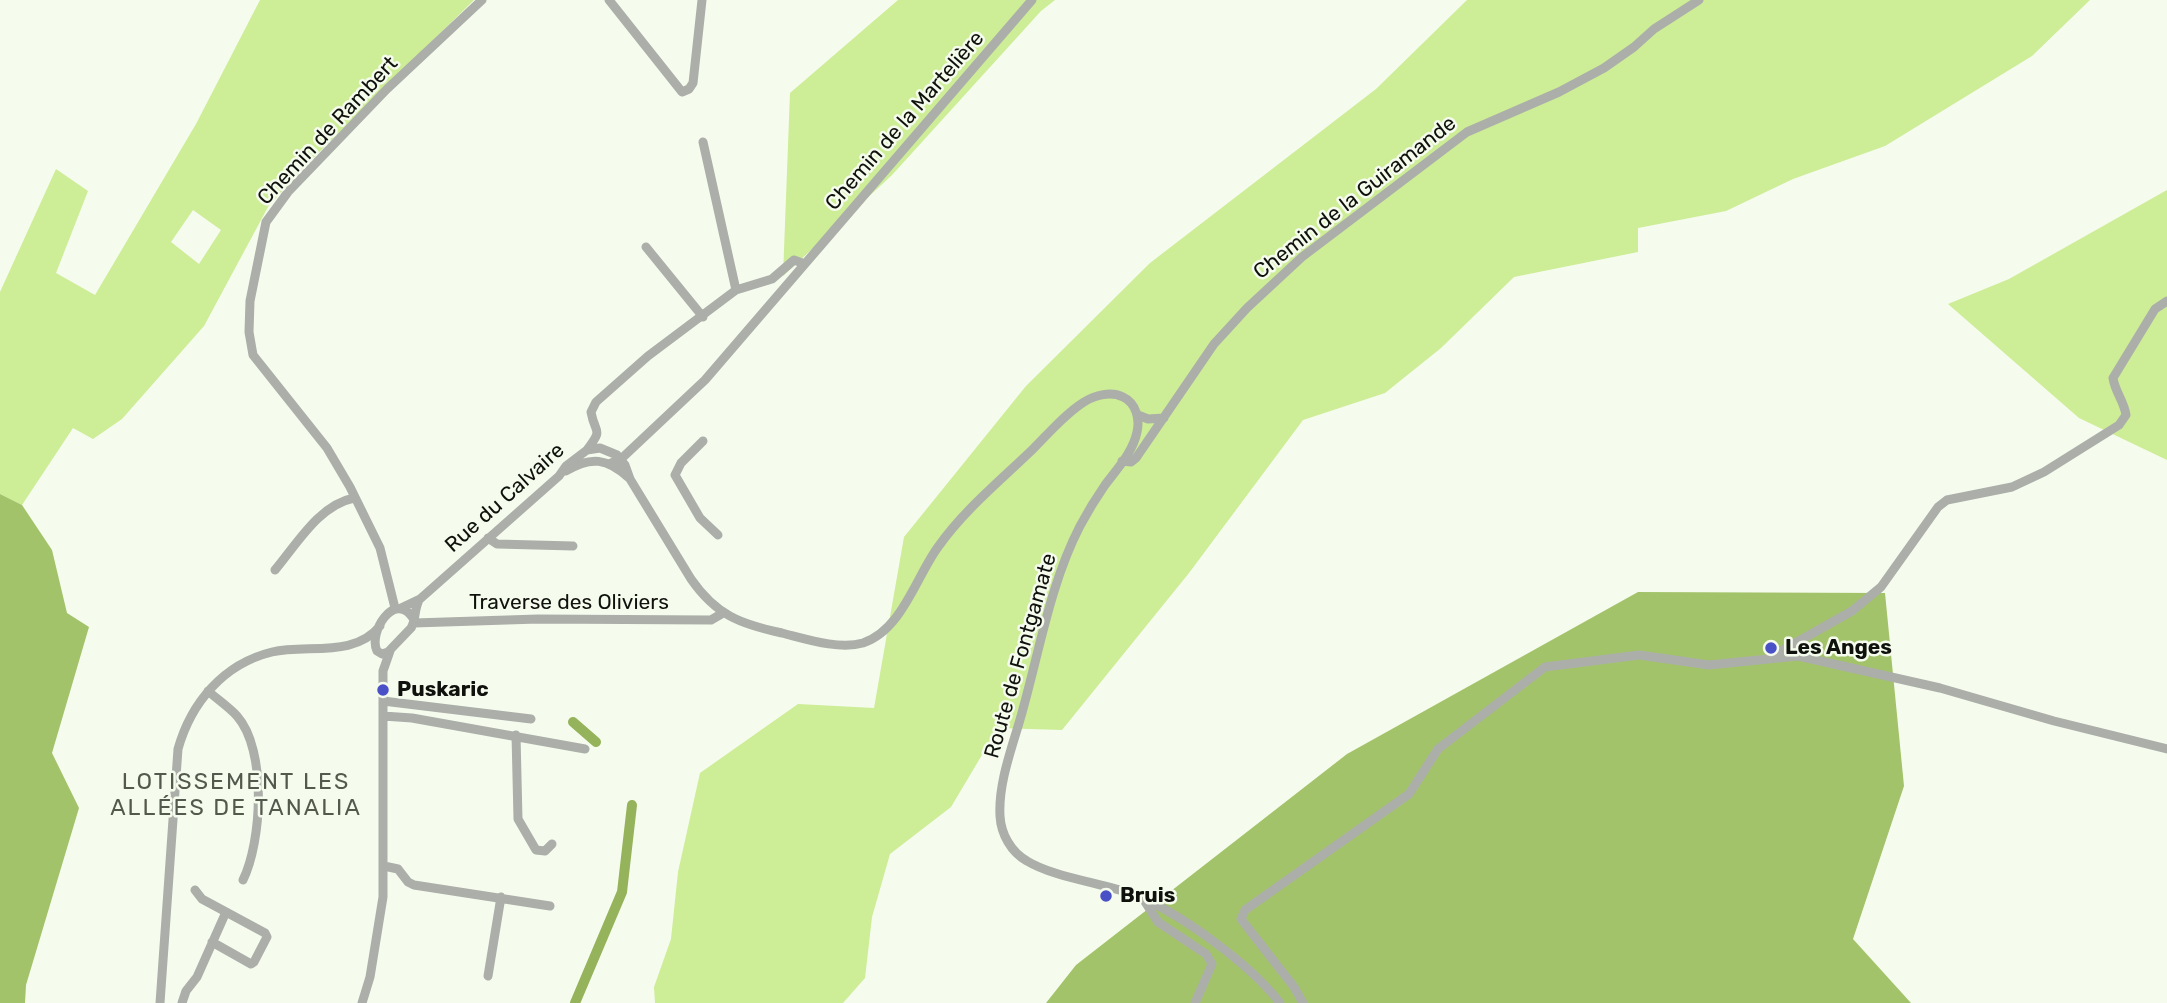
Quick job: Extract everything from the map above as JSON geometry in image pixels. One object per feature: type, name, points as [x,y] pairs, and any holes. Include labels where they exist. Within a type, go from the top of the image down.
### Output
[{"type":"street","name":"Chemin de Rambert","points":[[398,608],[380,548],[327,448],[253,355],[248,332],[250,301],[266,222],[288,192],[387,89],[482,0]]},
{"type":"street","points":[[609,0],[682,92],[689,89],[693,83],[702,0]]},
{"type":"street","name":"Chemin de la Martelière","points":[[621,459],[705,380],[1032,0]]},
{"type":"street","name":"Chemin de la Guiramande","points":[[1122,461],[1131,462],[1136,458],[1214,344],[1247,308],[1302,257],[1467,132],[1559,92],[1604,68],[1654,29],[1699,0]]},
{"type":"street","points":[[703,142],[736,290]]},
{"type":"street","points":[[646,247],[703,317]]},
{"type":"street","points":[[587,450],[597,436],[591,412],[596,402],[648,356],[736,290],[772,279],[794,260],[803,263]]},
{"type":"street","points":[[1780,658],[1781,651],[1852,611],[1881,587],[1938,507],[1947,500],[2012,487],[2044,472],[2119,425],[2126,415],[2124,402],[2115,391],[2113,378],[2155,309],[2167,301]]},
{"type":"street","points":[[609,464],[621,459],[630,479],[691,579],[701,593],[723,612],[741,623],[846,645],[863,643],[878,635],[891,623],[950,531],[1071,413],[1097,396],[1111,394],[1123,397],[1133,405],[1138,415],[1148,419],[1164,418]]},
{"type":"street","name":"Route de Fontgamate","points":[[1138,415],[1139,428],[1135,441],[1093,502],[1060,573],[1005,776],[1000,817],[1003,834],[1012,849],[1026,861],[1043,869],[1143,899],[1169,912],[1254,975],[1280,1003]]},
{"type":"street","points":[[703,441],[681,463],[675,475],[700,518],[718,536]]},
{"type":"street","name":"Rue du Calvaire","points":[[398,608],[419,598],[587,450],[607,450],[621,459]]},
{"type":"street","points":[[559,475],[581,463],[599,461],[609,464],[630,479]]},
{"type":"street","points":[[275,570],[328,508],[354,498]]},
{"type":"street","points":[[488,538],[497,544],[573,546]]},
{"type":"street","points":[[383,671],[390,651],[413,620],[419,598]]},
{"type":"street","points":[[362,1003],[370,977],[381,918],[384,866],[383,671],[374,642],[388,614],[398,608],[408,611],[413,620]]},
{"type":"street","name":"Traverse des Oliviers","points":[[413,620],[711,620],[723,612]]},
{"type":"street","points":[[359,642],[380,626]]},
{"type":"street","points":[[160,1003],[177,749],[190,716],[208,691],[237,667],[272,652],[338,647],[359,642],[368,643],[385,654],[390,651]]},
{"type":"street","points":[[1303,1003],[1241,919],[1245,910],[1409,794],[1438,749],[1545,667],[1639,654],[1709,665],[1798,656],[1940,688],[2054,721],[2167,749]]},
{"type":"street","points":[[208,691],[238,717],[254,750],[257,817],[249,864],[243,880]]},
{"type":"street","points":[[383,701],[531,719]]},
{"type":"street","points":[[383,716],[412,718],[585,749]]},
{"type":"street","points":[[516,735],[519,819],[536,850],[545,851],[552,844]]},
{"type":"street","points":[[384,866],[398,869],[408,882],[414,885],[550,906]]},
{"type":"street","points":[[195,890],[202,899],[265,933],[267,939],[251,964],[212,943]]},
{"type":"street","points":[[488,976],[501,897]]},
{"type":"street","points":[[1143,899],[1158,922],[1206,954],[1212,964],[1195,1003]]},
{"type":"street","points":[[182,1003],[186,991],[197,977],[226,912]]},
{"type":"green space","points":[[260,0],[474,0],[304,167],[268,207],[204,326],[122,419],[93,439],[73,428],[22,505],[0,494],[0,292],[56,169],[88,191],[56,273],[95,295],[196,124]],"holes":[[[193,210],[221,230],[199,264],[171,242]]]},
{"type":"green space","points":[[898,0],[1055,0],[1041,11],[892,175],[783,276],[790,93]]},
{"type":"green space","points":[[1467,0],[2090,0],[2032,56],[1885,146],[1793,179],[1726,211],[1638,228],[1638,252],[1514,277],[1441,348],[1385,393],[1303,420],[1189,573],[1062,730],[998,728],[951,807],[890,854],[872,917],[865,978],[843,1003],[655,1003],[654,987],[671,939],[678,872],[700,773],[798,704],[874,708],[904,537],[1026,386],[1150,263],[1376,89]]},
{"type":"green space","points":[[2167,190],[2167,460],[2079,418],[1948,304],[2009,279]]},
{"type":"green space","points":[[0,494],[22,505],[52,550],[67,613],[89,627],[52,753],[79,808],[26,985],[25,1003],[0,1003]]},
{"type":"green space","points":[[1638,592],[1885,593],[1904,786],[1853,939],[1911,1003],[1046,1003],[1076,965],[1347,754]]},
{"type":"waterway","points":[[573,722],[596,742]]},
{"type":"waterway","points":[[575,1003],[622,892],[632,805]]},
{"type":"place","name":"Les Anges","points":[[1771,648]]},
{"type":"place","name":"Puskaric","points":[[383,690]]},
{"type":"place","name":"Bruis","points":[[1106,896]]},
{"type":"district","name":"LOTISSEMENT LES ALLÉES DE TANALIA","points":[[236,795]]}]
